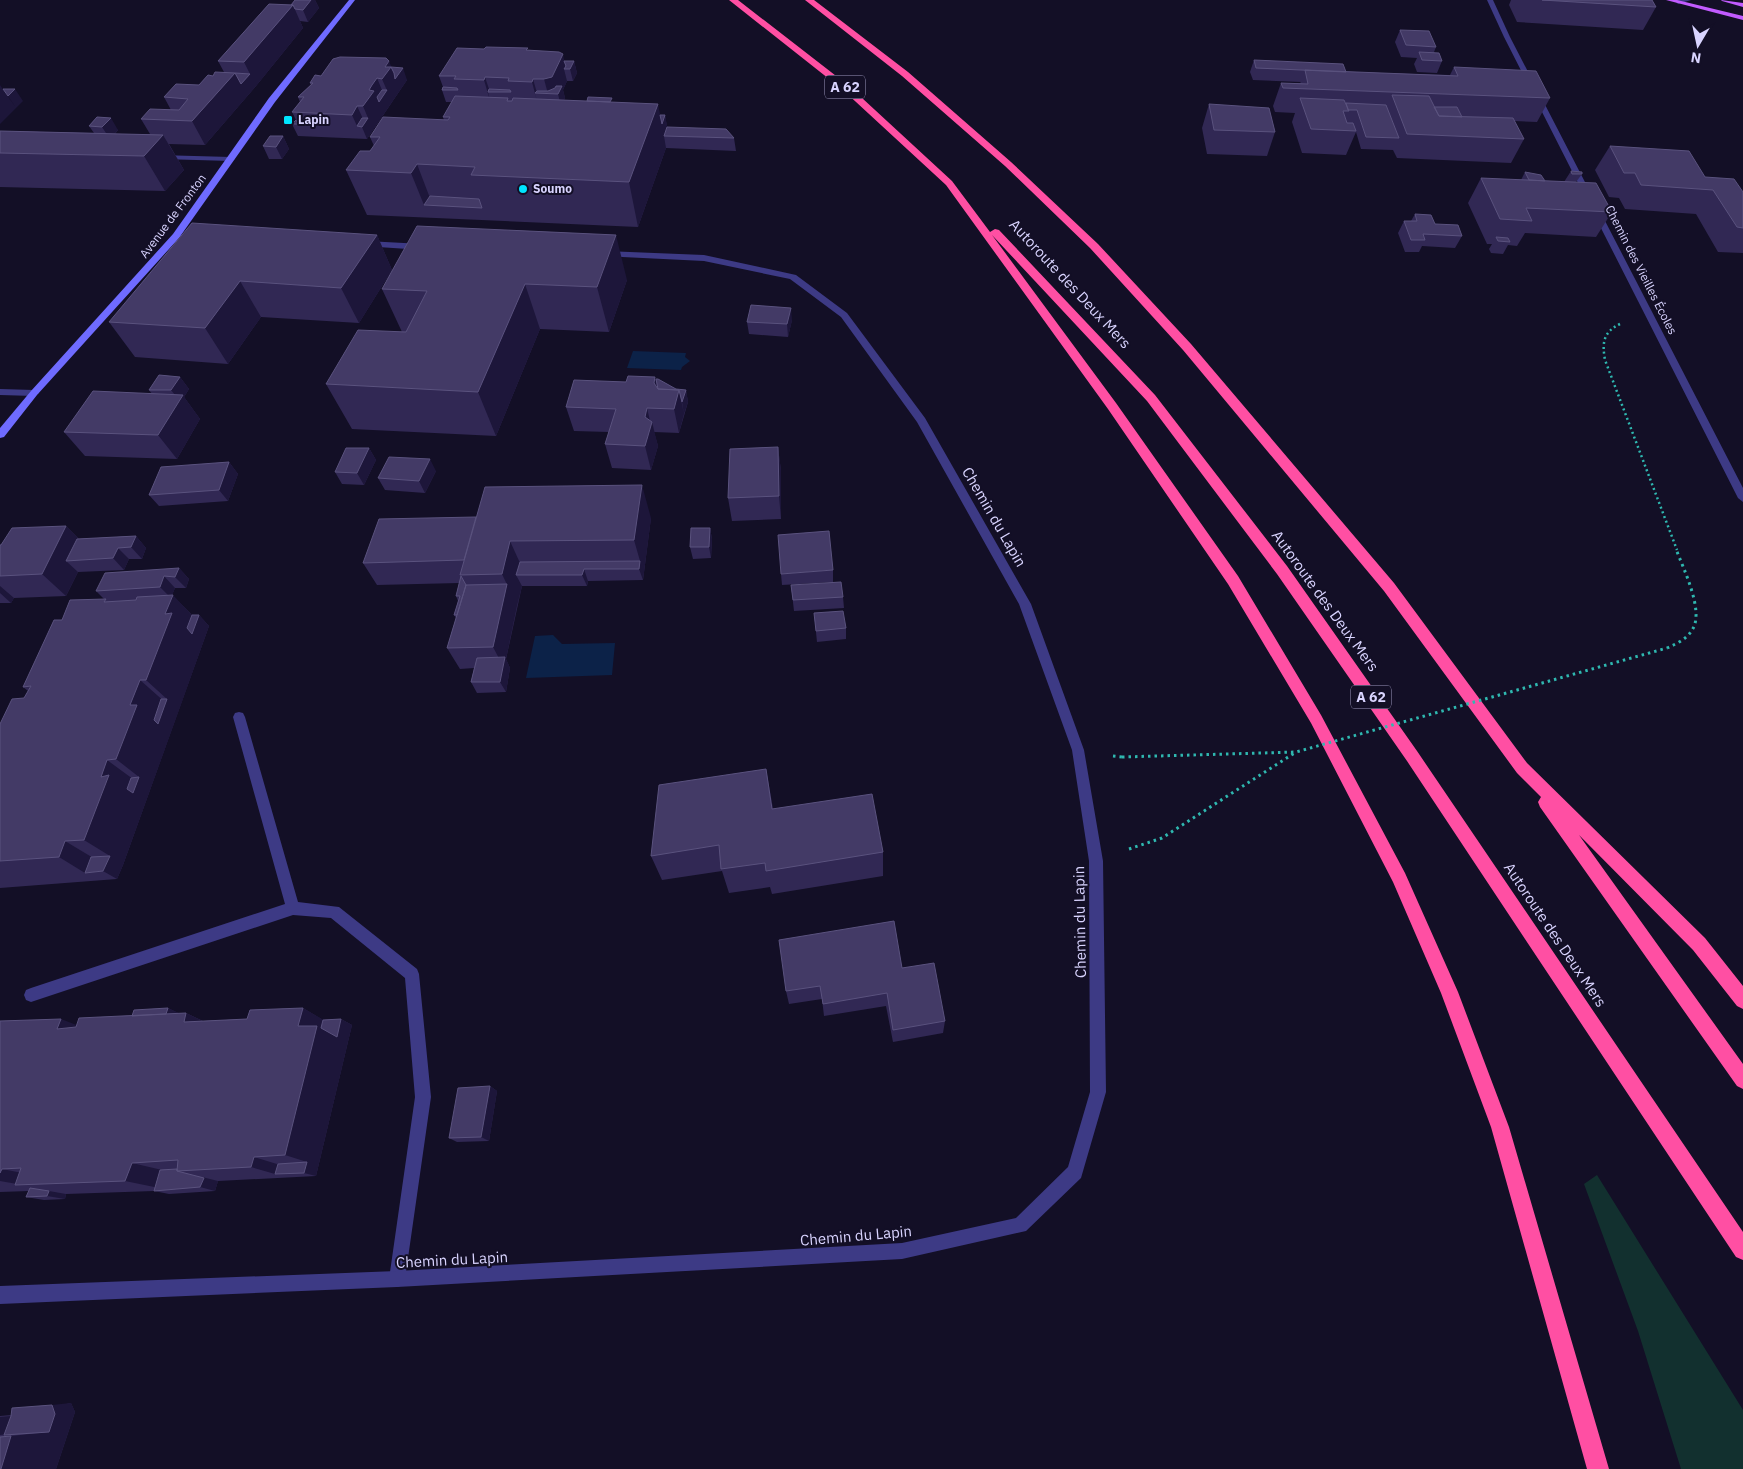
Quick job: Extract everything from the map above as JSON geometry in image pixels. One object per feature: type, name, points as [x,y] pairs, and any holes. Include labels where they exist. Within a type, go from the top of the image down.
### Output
[{"type":"highway","name":"A 62","points":[[733,0],[846,88],[949,183]]},
{"type":"highway","points":[[809,0],[905,74],[1008,164],[1094,246],[1181,340],[1389,588],[1522,768],[1743,1080]]},
{"type":"highway","name":"Autoroute des Deux Mers","points":[[949,183],[1151,398],[1282,570],[1412,756],[1743,1250]]},
{"type":"highway","points":[[949,183],[1112,406],[1233,580],[1316,719],[1399,878],[1449,992],[1500,1127],[1598,1469]]},
{"type":"highway","points":[[1522,768],[1699,944],[1743,1000]]},
{"type":"main road","name":"Avenue de Fronton","points":[[0,435],[34,393],[176,236],[272,100],[352,0]]},
{"type":"main road","points":[[1669,0],[1743,18]]},
{"type":"main road","points":[[1724,0],[1743,5]]},
{"type":"street","name":"Chemin des Vieilles Écoles","points":[[1490,0],[1507,37],[1743,498]]},
{"type":"street","points":[[1677,1],[1688,0]]},
{"type":"street","points":[[149,157],[231,159]]},
{"type":"street","points":[[176,236],[193,237]]},
{"type":"street","points":[[357,244],[437,247]]},
{"type":"street","name":"Chemin du Lapin","points":[[0,1295],[396,1279],[902,1251],[1020,1225],[1075,1172],[1098,1092],[1096,861],[1078,750],[1025,604],[921,420],[844,315],[793,278],[704,258],[595,254]]},
{"type":"street","points":[[0,392],[34,393]]},
{"type":"street","points":[[239,717],[293,908]]},
{"type":"street","points":[[31,995],[293,908],[334,912],[412,974],[423,1096],[396,1279]]},
{"type":"path","points":[[1122,757],[1296,752],[1667,648],[1684,641],[1694,632],[1697,615],[1691,588],[1605,360],[1602,341],[1611,327],[1624,322],[1655,323]]},
{"type":"path","points":[[1162,838],[1296,752]]},
{"type":"green space","points":[[1597,1175],[1743,1410],[1743,1469],[1681,1469],[1638,1331],[1584,1184]]},
{"type":"water","points":[[633,351],[686,353],[685,357],[690,361],[681,370],[627,368]]},
{"type":"water","points":[[553,635],[562,644],[615,643],[612,675],[526,678],[535,636]]},
{"type":"building","points":[[295,0],[311,0],[303,10],[295,9],[291,5]]},
{"type":"building","points":[[1542,0],[1652,0],[1656,7]]},
{"type":"building","points":[[269,4],[293,5],[244,62],[218,61]]},
{"type":"building","points":[[1400,30],[1429,31],[1436,47],[1406,45]]},
{"type":"building","points":[[486,47],[528,48],[526,50],[559,52],[563,54],[552,77],[533,79],[532,82],[508,81],[509,78],[485,77],[484,80],[454,79],[456,76],[439,76],[457,48],[484,49]]},
{"type":"building","points":[[1419,52],[1439,53],[1442,61],[1422,60]]},
{"type":"building","points":[[340,57],[386,58],[389,61],[385,67],[391,67],[382,79],[377,78],[369,90],[374,91],[363,106],[357,106],[352,115],[292,112],[304,97],[298,97],[313,83],[310,83],[315,75],[321,76],[333,59]]},
{"type":"building","points":[[1254,60],[1343,64],[1346,72],[1256,68]]},
{"type":"building","points":[[564,61],[574,61],[570,69],[564,69],[566,66]]},
{"type":"building","points":[[391,67],[403,68],[395,79],[394,73]]},
{"type":"building","points":[[1454,67],[1536,71],[1550,98],[1283,88],[1281,83],[1308,84],[1305,70],[1458,76]]},
{"type":"building","points":[[215,72],[235,73],[192,121],[141,119],[150,109],[179,110],[188,99],[164,97],[176,84],[199,85],[208,75],[213,76]]},
{"type":"building","points":[[235,73],[250,74],[241,84]]},
{"type":"building","points":[[556,86],[562,86],[558,94],[535,93],[537,91],[548,91]]},
{"type":"building","points":[[443,87],[457,88],[458,90],[442,90]]},
{"type":"building","points":[[3,89],[15,89],[8,96]]},
{"type":"building","points":[[489,89],[510,90],[511,92],[488,92]]},
{"type":"building","points":[[382,90],[387,90],[379,102],[377,97]]},
{"type":"building","points":[[1392,95],[1429,96],[1439,116],[1513,118],[1524,139],[1407,134]]},
{"type":"building","points":[[455,96],[508,98],[507,101],[512,101],[513,98],[658,104],[629,182],[471,175],[475,167],[417,164],[411,173],[346,170],[360,151],[370,151],[380,137],[370,137],[383,117],[448,120],[450,117],[443,117]]},
{"type":"building","points":[[588,97],[612,98],[610,102],[587,101]]},
{"type":"building","points":[[1300,98],[1344,100],[1349,111],[1343,111],[1347,123],[1353,123],[1356,131],[1311,129]]},
{"type":"building","points":[[1346,103],[1386,105],[1399,138],[1366,137],[1357,110],[1348,110]]},
{"type":"building","points":[[1209,104],[1269,108],[1275,132],[1214,130]]},
{"type":"building","points":[[1434,107],[1457,107],[1462,117],[1439,116]]},
{"type":"building","points":[[660,115],[665,115],[662,124]]},
{"type":"building","points":[[97,117],[111,118],[102,127],[89,126]]},
{"type":"building","points":[[362,118],[368,118],[362,127],[357,126]]},
{"type":"building","points":[[667,127],[726,129],[734,138],[664,136]]},
{"type":"building","points":[[0,131],[163,135],[144,156],[0,153]]},
{"type":"building","points":[[270,136],[283,136],[276,147],[263,146]]},
{"type":"building","points":[[1610,146],[1689,151],[1705,177],[1734,179],[1743,192],[1743,228],[1737,227],[1713,190],[1641,185],[1635,173],[1624,173]]},
{"type":"building","points":[[1571,171],[1582,172],[1582,174],[1572,174]]},
{"type":"building","points":[[1525,172],[1541,175],[1545,181],[1529,180]]},
{"type":"building","points":[[1481,178],[1596,183],[1612,212],[1526,208],[1532,221],[1500,219]]},
{"type":"building","points":[[430,196],[479,199],[482,208],[424,205]]},
{"type":"building","points":[[1415,214],[1431,215],[1435,224],[1458,225],[1462,236],[1423,234],[1425,240],[1411,240],[1404,221],[1417,221]]},
{"type":"building","points":[[192,223],[377,235],[341,288],[240,281],[205,328],[109,322]]},
{"type":"building","points":[[417,226],[616,235],[597,287],[525,284],[478,392],[326,384],[358,330],[406,332],[427,291],[382,289]]},
{"type":"building","points":[[1496,237],[1508,238],[1510,242],[1498,241]]},
{"type":"building","points":[[751,305],[791,308],[787,324],[747,322]]},
{"type":"building","points":[[159,375],[180,377],[171,390],[149,390]]},
{"type":"building","points":[[628,376],[655,377],[654,383],[658,389],[679,390],[674,409],[647,408],[645,417],[652,422],[645,446],[605,444],[616,409],[566,407],[574,380],[626,382]]},
{"type":"building","points":[[656,379],[676,389],[686,390],[682,402],[679,390],[658,389]]},
{"type":"building","points":[[93,391],[183,395],[158,435],[64,432]]},
{"type":"building","points":[[778,447],[779,496],[728,498],[730,449]]},
{"type":"building","points":[[346,448],[369,448],[357,473],[335,472]]},
{"type":"building","points":[[389,457],[430,459],[419,481],[378,478]]},
{"type":"building","points":[[229,462],[219,490],[149,495],[161,467]]},
{"type":"building","points":[[642,485],[634,540],[510,541],[502,574],[460,575],[485,487]]},
{"type":"building","points":[[476,517],[464,560],[363,563],[379,519]]},
{"type":"building","points":[[66,526],[42,574],[0,576],[0,545],[12,528]]},
{"type":"building","points":[[691,528],[710,528],[709,547],[690,547]]},
{"type":"building","points":[[829,531],[833,570],[781,574],[778,535]]},
{"type":"building","points":[[136,536],[131,547],[118,548],[113,558],[66,561],[77,539]]},
{"type":"building","points":[[640,561],[639,569],[584,569],[582,575],[516,575],[520,562]]},
{"type":"building","points":[[179,568],[175,577],[164,576],[160,587],[96,591],[105,573]]},
{"type":"building","points":[[461,576],[466,585],[457,615],[454,615],[460,596],[456,596]]},
{"type":"building","points":[[841,582],[843,597],[793,600],[791,585]]},
{"type":"building","points":[[507,584],[493,647],[447,648],[466,585]]},
{"type":"building","points":[[173,595],[165,614],[172,613],[146,680],[140,680],[130,705],[137,705],[116,759],[107,760],[101,777],[109,775],[84,840],[65,841],[59,857],[0,861],[0,724],[12,699],[24,698],[31,686],[23,687],[54,620],[62,620],[70,600],[106,599],[104,602],[136,600],[137,597]]},
{"type":"building","points":[[843,611],[846,628],[816,631],[814,613]]},
{"type":"building","points":[[192,615],[199,615],[192,634],[187,628]]},
{"type":"building","points":[[505,657],[500,682],[471,682],[477,658]]},
{"type":"building","points":[[161,699],[167,699],[158,724],[154,720]]},
{"type":"building","points":[[766,769],[772,809],[872,794],[883,852],[766,871],[765,863],[721,869],[719,845],[651,856],[659,785]]},
{"type":"building","points":[[139,777],[133,793],[127,789],[131,778]]},
{"type":"building","points":[[110,856],[103,871],[85,873],[91,857]]},
{"type":"building","points":[[894,921],[902,968],[934,963],[945,1021],[893,1030],[887,993],[823,1004],[820,986],[786,991],[779,940]]},
{"type":"building","points":[[168,1008],[166,1014],[132,1016],[134,1010]]},
{"type":"building","points":[[303,1008],[298,1026],[317,1026],[285,1155],[254,1157],[251,1167],[177,1171],[178,1160],[132,1163],[125,1181],[15,1185],[21,1168],[2,1169],[0,1173],[0,1021],[61,1019],[57,1029],[76,1027],[79,1018],[186,1013],[184,1022],[247,1019],[250,1010]]},
{"type":"building","points":[[341,1019],[337,1037],[321,1028],[323,1020]]},
{"type":"building","points":[[490,1086],[481,1137],[449,1138],[458,1088]]},
{"type":"building","points":[[307,1162],[304,1173],[275,1174],[278,1164]]},
{"type":"building","points":[[177,1169],[177,1171],[204,1178],[200,1187],[154,1191],[160,1170]]},
{"type":"building","points":[[30,1188],[49,1191],[47,1196],[26,1197]]},
{"type":"building","points":[[52,1405],[55,1414],[49,1432],[4,1435],[12,1408]]},
{"type":"building","points":[[11,1436],[1,1469],[0,1469],[0,1437]]},
{"type":"place","name":"Lapin","points":[[288,120]]},
{"type":"place","name":"Soumo","points":[[523,189]]}]
